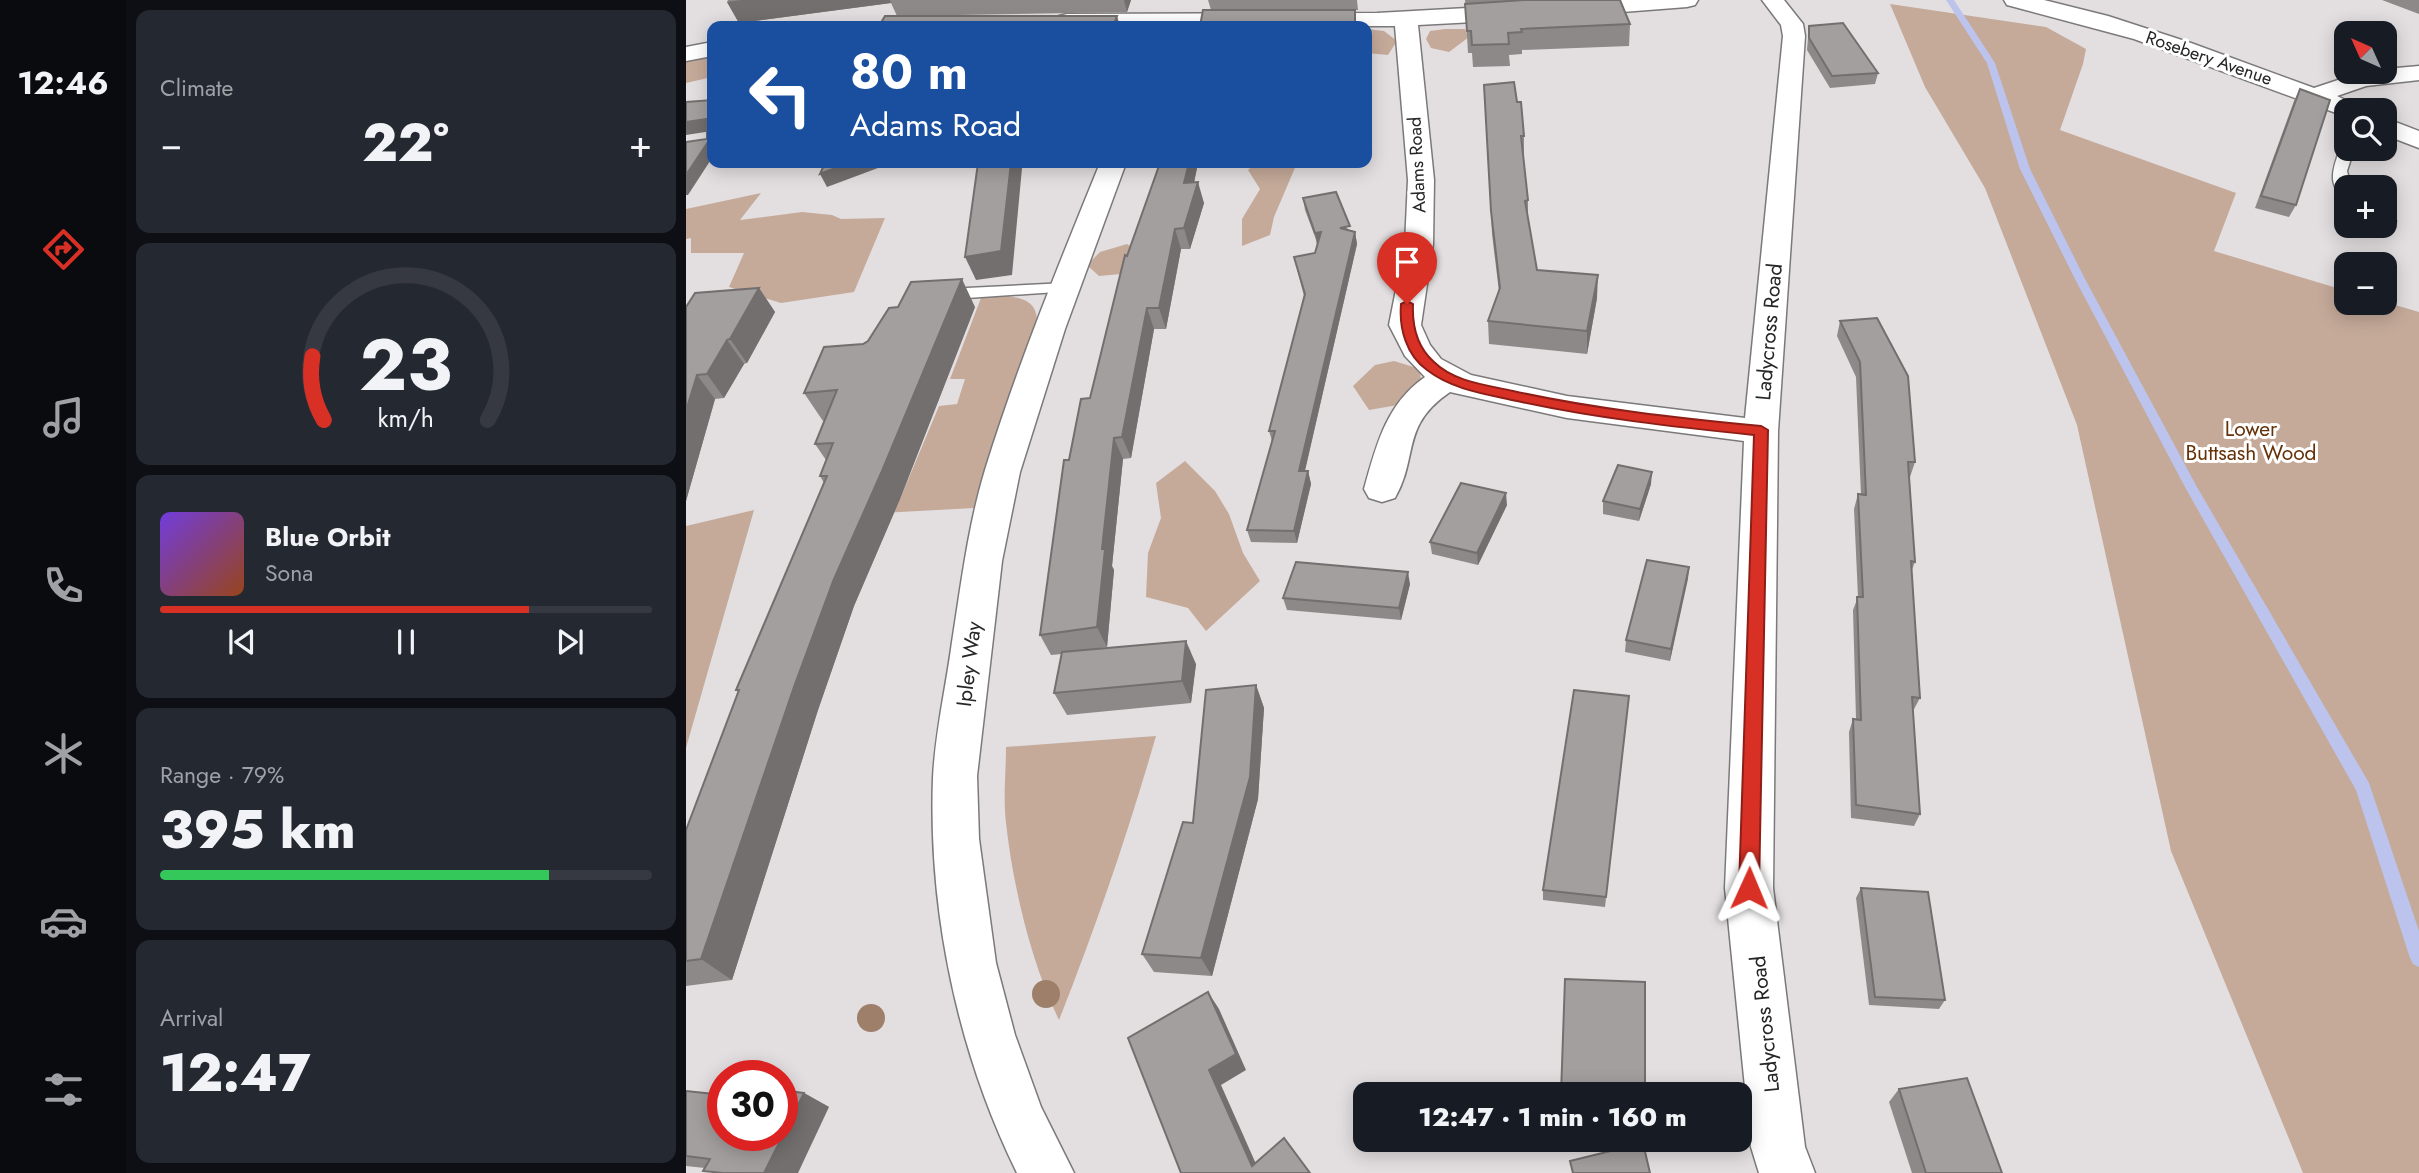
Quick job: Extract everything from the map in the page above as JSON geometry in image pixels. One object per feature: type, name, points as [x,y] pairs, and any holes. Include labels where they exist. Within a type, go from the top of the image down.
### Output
[{"type":"street","points":[[1310,21],[1540,13],[1687,0]]},
{"type":"street","name":"Ladycross Road","points":[[1773,0],[1792,24],[1794,36],[1761,430],[1749,888],[1778,1147],[1787,1173]]},
{"type":"street","name":"Rosebery Avenue","points":[[2015,0],[2068,13],[2194,52],[2334,105]]},
{"type":"street","name":"Adams Road","points":[[1406,19],[1421,180],[1419,244],[1405,325],[1416,349],[1430,366],[1461,384],[1567,407],[1647,419],[1761,430]]},
{"type":"street","points":[[686,54],[707,50]]},
{"type":"street","points":[[2316,97],[2338,85],[2357,79],[2419,73]]},
{"type":"street","points":[[2397,131],[2419,140]]},
{"type":"street","name":"Ipley Way","points":[[1046,1173],[1019,1120],[989,1035],[971,963],[956,839],[955,776],[983,561],[1002,472],[1111,168]]},
{"type":"street","points":[[1382,489],[1395,435],[1419,397],[1447,378]]},
{"type":"lane","points":[[928,301],[967,293],[1066,288]]},
{"type":"green space","name":"Lower Buttsash Wood","points":[[1890,4],[2046,27],[2086,49],[2060,130],[2236,193],[2214,251],[2334,287],[2334,315],[2397,315],[2397,306],[2419,312],[2419,1173],[2303,1173],[2171,851],[2077,425],[1985,188],[1925,87]]},
{"type":"green space","points":[[1465,29],[1469,37],[1449,52],[1431,48],[1426,39],[1430,31]]},
{"type":"green space","points":[[1372,30],[1384,31],[1397,41],[1388,55],[1372,53]]},
{"type":"green space","points":[[686,51],[707,53],[707,78],[686,83]]},
{"type":"green space","points":[[1295,168],[1274,217],[1270,235],[1242,246],[1242,219],[1260,189],[1248,170]]},
{"type":"green space","points":[[761,193],[740,220],[802,212],[832,215],[841,219],[885,218],[854,292],[781,303],[729,287],[744,253],[691,253],[691,238],[686,239],[686,209]]},
{"type":"green space","points":[[1127,244],[1148,257],[1121,274],[1099,276],[1087,265],[1100,252]]},
{"type":"green space","points":[[1008,296],[1033,306],[1037,322],[974,508],[882,513],[887,503],[900,499],[939,406],[957,404],[965,379],[950,379],[981,298]]},
{"type":"green space","points":[[1394,361],[1420,369],[1421,384],[1398,405],[1369,410],[1353,386],[1375,365]]},
{"type":"green space","points":[[1185,461],[1215,491],[1229,514],[1243,553],[1260,581],[1206,631],[1188,608],[1146,597],[1148,553],[1161,518],[1156,483]]},
{"type":"green space","points":[[754,510],[686,748],[686,526]]},
{"type":"green space","points":[[1156,736],[1111,880],[1059,1020],[1032,949],[1013,872],[1005,814],[1006,747]]},
{"type":"building","points":[[1524,0],[1620,0],[1630,24],[1521,29],[1522,32],[1508,33],[1509,44],[1472,45],[1471,31],[1467,31],[1465,4]]},
{"type":"building","points":[[1203,10],[1355,10],[1355,21],[1201,21]]},
{"type":"building","points":[[885,16],[1117,16],[1115,21],[882,21]]},
{"type":"building","points":[[1843,23],[1878,73],[1832,76],[1809,38],[1809,26]]},
{"type":"building","points":[[1514,82],[1517,102],[1521,102],[1524,136],[1521,136],[1528,200],[1525,201],[1537,270],[1598,275],[1587,331],[1488,321],[1500,288],[1491,211],[1484,85]]},
{"type":"building","points":[[2300,89],[2330,100],[2296,205],[2261,196]]},
{"type":"building","points":[[707,100],[707,119],[686,122],[686,102]]},
{"type":"building","points":[[707,139],[707,144],[686,175],[686,142]]},
{"type":"building","points":[[823,168],[835,168],[820,174]]},
{"type":"building","points":[[977,168],[1010,168],[1001,251],[965,257]]},
{"type":"building","points":[[1158,168],[1188,168],[1184,183],[1198,182],[1184,228],[1175,229],[1159,308],[1147,308],[1122,437],[1114,438],[1097,627],[1040,635],[1064,460],[1069,460],[1081,399],[1090,398],[1125,255],[1127,256]]},
{"type":"building","points":[[1336,192],[1350,226],[1340,228],[1355,232],[1299,471],[1308,471],[1294,531],[1247,530],[1275,431],[1269,431],[1305,294],[1294,257],[1315,253],[1321,232],[1315,233],[1303,198]]},
{"type":"building","points":[[962,279],[834,579],[795,684],[701,959],[686,961],[686,830],[739,690],[736,690],[827,476],[820,476],[833,443],[815,444],[837,390],[804,393],[824,347],[863,344],[868,341],[889,308],[898,307],[911,282]]},
{"type":"building","points":[[759,288],[707,374],[697,375],[686,411],[686,307],[695,293]]},
{"type":"building","points":[[1877,318],[1908,376],[1915,462],[1908,462],[1915,562],[1911,561],[1920,698],[1912,697],[1920,814],[1856,805],[1853,719],[1861,720],[1857,597],[1863,597],[1858,494],[1866,495],[1860,362],[1840,321]]},
{"type":"building","points":[[1618,465],[1652,472],[1640,509],[1603,501]]},
{"type":"building","points":[[1461,483],[1506,493],[1477,553],[1430,542]]},
{"type":"building","points":[[1647,560],[1689,567],[1671,649],[1626,640]]},
{"type":"building","points":[[1296,562],[1408,572],[1399,608],[1283,598]]},
{"type":"building","points":[[1186,641],[1182,681],[1054,693],[1062,652]]},
{"type":"building","points":[[1256,685],[1250,777],[1201,958],[1142,954],[1183,822],[1193,823],[1206,690]]},
{"type":"building","points":[[1574,690],[1629,696],[1606,897],[1543,890]]},
{"type":"building","points":[[1861,888],[1928,892],[1945,1000],[1875,997]]},
{"type":"building","points":[[1565,979],[1645,982],[1645,1082],[1561,1082]]},
{"type":"building","points":[[1208,992],[1236,1054],[1209,1070],[1252,1166],[1284,1138],[1310,1173],[1181,1173],[1128,1038]]},
{"type":"building","points":[[1967,1078],[2002,1173],[1926,1173],[1899,1089]]},
{"type":"building","points":[[686,1091],[707,1093],[707,1151],[775,1151],[764,1173],[703,1171],[710,1159],[686,1156]]},
{"type":"building","points":[[798,1092],[804,1093],[798,1105]]},
{"type":"building","points":[[1606,1152],[1645,1152],[1650,1173],[1573,1173],[1570,1161]]},
{"type":"waterway","points":[[1950,0],[1991,63],[2025,169],[2080,279],[2191,487],[2363,788],[2419,958]]},
{"type":"route","points":[[1407,304],[1405,325],[1416,349],[1430,366],[1461,384],[1567,407],[1647,419],[1761,430],[1749,888]]}]
